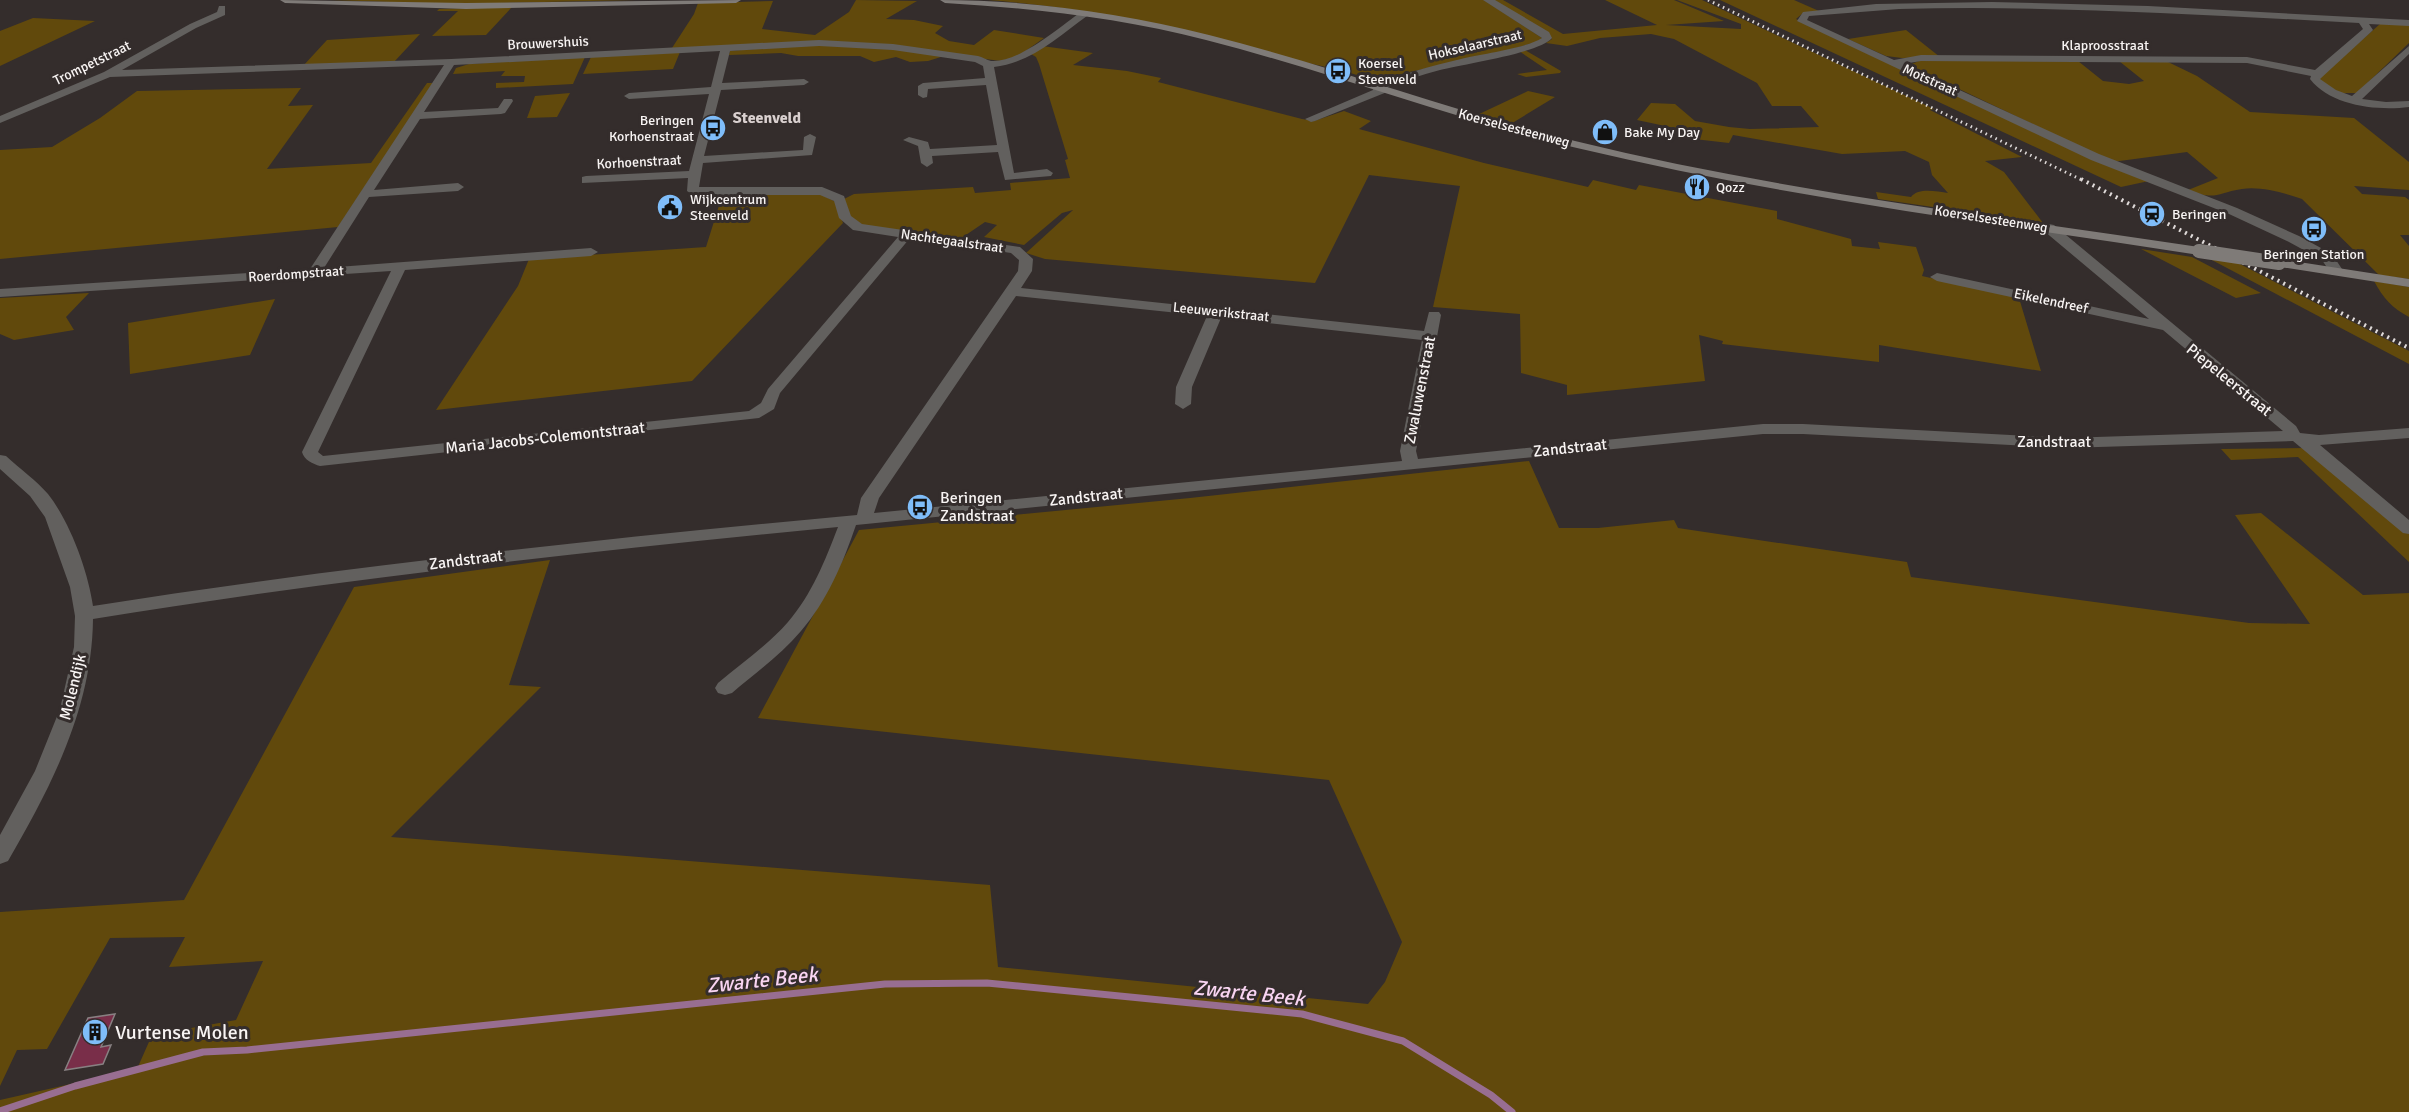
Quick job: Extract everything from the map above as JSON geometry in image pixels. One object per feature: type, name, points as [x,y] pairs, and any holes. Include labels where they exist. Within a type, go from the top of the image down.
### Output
[{"type":"street","points":[[285,0],[466,6],[736,0]]},
{"type":"street","name":"Koerselsesteenweg","points":[[945,0],[1007,4],[1084,14],[1133,21],[1205,37],[1516,129],[1650,161],[1785,187],[2409,283]]},
{"type":"street","name":"Hokselaarstraat","points":[[1380,89],[1418,72],[1492,57],[1543,42],[1547,38],[1545,34],[1488,0]]},
{"type":"street","name":"Motstraat","points":[[2091,0],[2109,8]]},
{"type":"street","points":[[2218,0],[2233,13]]},
{"type":"street","name":"Motstraat","points":[[2337,272],[2331,261],[2318,250],[2213,203],[2095,157],[1802,21],[1802,18],[1818,12],[1881,8],[2019,5],[2233,13],[2409,23]]},
{"type":"street","name":"Trompetstraat","points":[[0,120],[108,74],[193,26],[222,13],[226,6]]},
{"type":"street","points":[[1047,173],[1009,177],[988,64],[1011,62],[1027,54],[1084,14]]},
{"type":"street","points":[[2362,21],[2368,30],[2315,79],[2328,91],[2409,104]]},
{"type":"street","name":"Brouwershuis","points":[[108,74],[451,62],[819,43],[893,47],[978,59],[988,64]]},
{"type":"street","name":"Korhoenstraat","points":[[693,191],[694,174],[726,47]]},
{"type":"street","points":[[2359,96],[2408,53]]},
{"type":"street","name":"Klaproosstraat","points":[[1893,63],[1921,58],[2247,60],[2317,75]]},
{"type":"street","points":[[314,273],[451,62]]},
{"type":"street","points":[[922,86],[992,81]]},
{"type":"street","points":[[629,97],[804,83]]},
{"type":"street","points":[[1311,119],[1380,89]]},
{"type":"street","points":[[416,116],[502,111]]},
{"type":"street","name":"Korhoenstraat","points":[[699,160],[808,153],[810,137]]},
{"type":"street","points":[[909,141],[924,144],[926,158],[1003,148]]},
{"type":"street","name":"Korhoenstraat","points":[[582,194],[589,175],[694,174]]},
{"type":"street","points":[[366,194],[456,193],[464,175]]},
{"type":"street","name":"Nachtegaalstraat","points":[[693,191],[822,191],[840,199],[845,218],[849,222],[872,230],[992,245],[1015,250],[1023,255],[1027,264],[1012,291],[857,520]]},
{"type":"street","name":"Piepeleerstraat","points":[[2049,228],[2409,529]]},
{"type":"street","name":"Maria Jacobs-Colemontstraat","points":[[400,266],[310,452],[320,461],[753,415],[768,406],[773,392],[906,235]]},
{"type":"street","name":"Roerdompstraat","points":[[0,293],[591,252]]},
{"type":"street","name":"Eikelendreef","points":[[1937,277],[2164,326]]},
{"type":"street","name":"Leeuwerikstraat","points":[[1012,291],[1430,336]]},
{"type":"street","points":[[1183,404],[1184,387],[1216,312]]},
{"type":"street","name":"Zwaluwenstraat","points":[[1411,464],[1408,451],[1434,315]]},
{"type":"street","name":"Zandstraat","points":[[84,614],[363,573],[563,549],[1762,429],[1834,430],[2021,443],[2297,437],[2319,440],[2409,433]]},
{"type":"street","name":"Molendijk","points":[[0,460],[45,501],[61,529],[84,614],[81,666],[62,733],[22,817],[0,855]]},
{"type":"street","points":[[725,688],[780,640],[803,616],[857,520]]},
{"type":"shaded area","points":[[331,0],[636,0],[450,4]]},
{"type":"shaded area","points":[[856,0],[917,1],[886,19],[914,20],[943,26],[935,33],[949,41],[974,45],[994,30],[1044,38],[1017,57],[1001,61],[857,43],[672,48],[694,14],[698,3],[773,1],[762,29],[815,35],[849,12]]},
{"type":"shaded area","points":[[988,0],[1484,0],[1542,38],[1540,41],[1488,56],[1404,73],[1376,84],[1351,73],[1177,29],[1065,8]]},
{"type":"shaded area","points":[[1491,0],[1503,0],[1563,34],[1657,25],[1605,0],[1674,0],[1724,21],[1666,25],[1741,29],[1741,24],[1677,0],[1702,0],[1934,109],[1930,110],[2022,157],[1985,161],[2004,172],[2043,223],[1878,199],[1876,192],[1911,197],[1923,191],[1948,193],[1932,175],[1929,162],[1905,151],[1842,154],[1733,135],[1729,143],[1694,139],[1698,133],[1637,120],[1651,103],[1675,104],[1695,121],[1729,127],[1750,129],[1819,127],[1801,106],[1772,106],[1757,83],[1674,39],[1651,34],[1600,38],[1567,46],[1546,43],[1552,39],[1548,34]]},
{"type":"shaded area","points":[[1720,0],[1794,0],[1819,11],[1803,13],[1796,19],[2083,154],[2149,181],[2121,187]]},
{"type":"shaded area","points":[[512,7],[486,35],[432,36],[458,11],[437,11],[439,9]]},
{"type":"shaded area","points":[[33,18],[95,21],[0,66],[0,31]]},
{"type":"shaded area","points":[[2380,24],[2409,24],[2409,43],[2357,93],[2340,93],[2319,82],[2320,77]]},
{"type":"shaded area","points":[[1906,30],[1940,57],[1886,56],[1848,39]]},
{"type":"shaded area","points":[[420,34],[394,62],[303,66],[327,40]]},
{"type":"shaded area","points":[[806,45],[893,48],[944,56],[928,61],[910,62],[896,57],[874,62],[860,56],[798,56],[781,53],[729,55],[730,51]]},
{"type":"shaded area","points":[[1042,46],[1093,53],[1073,65],[1127,71],[1161,78],[1158,82],[1302,119],[1314,121],[1344,111],[1371,121],[1359,129],[1484,163],[1588,187],[1593,180],[1636,190],[1639,185],[1777,211],[1777,219],[1851,239],[1852,246],[1880,249],[1878,242],[1916,247],[1924,270],[1922,276],[2019,298],[2041,371],[1879,345],[1879,362],[1722,344],[1723,341],[1699,335],[1705,381],[1567,395],[1567,385],[1521,373],[1520,314],[1433,307],[1460,186],[1369,175],[1315,283],[1045,259],[1026,253],[1073,210],[1062,213],[1024,245],[984,237],[997,225],[985,222],[960,239],[865,226],[850,218],[844,199],[854,194],[973,187],[975,193],[1011,190],[1010,183],[1070,178],[1065,160],[1068,159],[1039,64],[1036,57],[1031,54]]},
{"type":"shaded area","points":[[1523,49],[1561,71],[1560,73],[1526,77],[1517,74],[1547,70],[1519,51]]},
{"type":"shaded area","points":[[680,52],[673,69],[583,74],[591,57]]},
{"type":"shaded area","points":[[585,57],[573,84],[496,88],[496,83],[524,82],[525,76],[501,76],[505,71],[453,74],[456,68],[469,64]]},
{"type":"shaded area","points":[[1919,61],[2078,61],[2103,81],[2129,84],[2144,81],[2119,61],[2166,61],[2197,76],[2250,112],[2354,118],[2409,162],[2409,190],[2354,186],[2362,194],[2405,197],[2409,200],[2409,235],[2400,235],[2409,246],[2409,279],[2379,275],[2302,199],[2257,188],[2211,196],[2188,190],[2218,178],[2187,152],[2112,162],[1909,65]]},
{"type":"shaded area","points":[[427,83],[433,83],[338,227],[0,259],[0,150],[52,147],[100,118],[137,91],[301,88],[288,106],[313,105],[267,169],[371,163]]},
{"type":"shaded area","points":[[1528,91],[1555,97],[1509,125],[1477,115]]},
{"type":"shaded area","points":[[570,93],[557,117],[527,118],[535,96]]},
{"type":"shaded area","points":[[816,192],[836,202],[843,223],[692,381],[436,410],[518,286],[529,259],[706,247],[722,196]]},
{"type":"shaded area","points":[[2141,249],[2192,257],[2261,293],[2236,298]]},
{"type":"shaded area","points":[[2210,259],[2236,262],[2409,351],[2409,364]]},
{"type":"shaded area","points":[[2374,281],[2409,287],[2409,317],[2388,302]]},
{"type":"shaded area","points":[[89,293],[66,317],[74,330],[14,340],[0,334],[0,298]]},
{"type":"shaded area","points":[[275,299],[250,355],[130,374],[128,323]]},
{"type":"shaded area","points":[[2308,448],[2409,532],[2409,562],[2298,457],[2231,460],[2221,449]]},
{"type":"shaded area","points":[[1529,461],[1559,528],[1598,528],[1674,520],[1678,528],[1907,562],[1911,577],[2249,623],[2310,624],[2235,515],[2261,513],[2363,595],[2409,593],[2409,1112],[0,1112],[0,1100],[137,1069],[152,1035],[236,1020],[263,961],[169,967],[185,937],[110,938],[47,1049],[17,1050],[0,1086],[0,912],[184,900],[354,587],[550,560],[509,685],[541,687],[391,837],[990,885],[998,967],[1368,1004],[1385,982],[1402,942],[1329,780],[758,718],[859,530],[1190,498]]},
{"type":"building","name":"Vurtense Molen","points":[[115,1014],[101,1047],[111,1045],[103,1064],[65,1070],[88,1018]]},
{"type":"waterway","name":"Zwarte Beek","points":[[0,1111],[75,1086],[203,1052],[247,1050],[885,984],[987,983],[1302,1014],[1403,1041],[1491,1095],[1512,1112]]},
{"type":"railway","points":[[1708,0],[2084,181]]},
{"type":"railway","points":[[2081,179],[2409,348]]},
{"type":"place","name":"Koersel Steenveld","points":[[1338,71]]},
{"type":"place","name":"Beringen Korhoenstraat","points":[[713,128]]},
{"type":"place","name":"Bake My Day","points":[[1605,132]]},
{"type":"place","name":"Qozz","points":[[1697,187]]},
{"type":"place","name":"Wijkcentrum Steenveld","points":[[670,207]]},
{"type":"place","name":"Beringen","points":[[2152,214]]},
{"type":"place","name":"Beringen Station","points":[[2314,229]]},
{"type":"place","name":"Beringen Zandstraat","points":[[920,507]]},
{"type":"place","name":"Vurtense Molen","points":[[95,1032]]},
{"type":"district","name":"Steenveld","points":[[767,118]]}]
